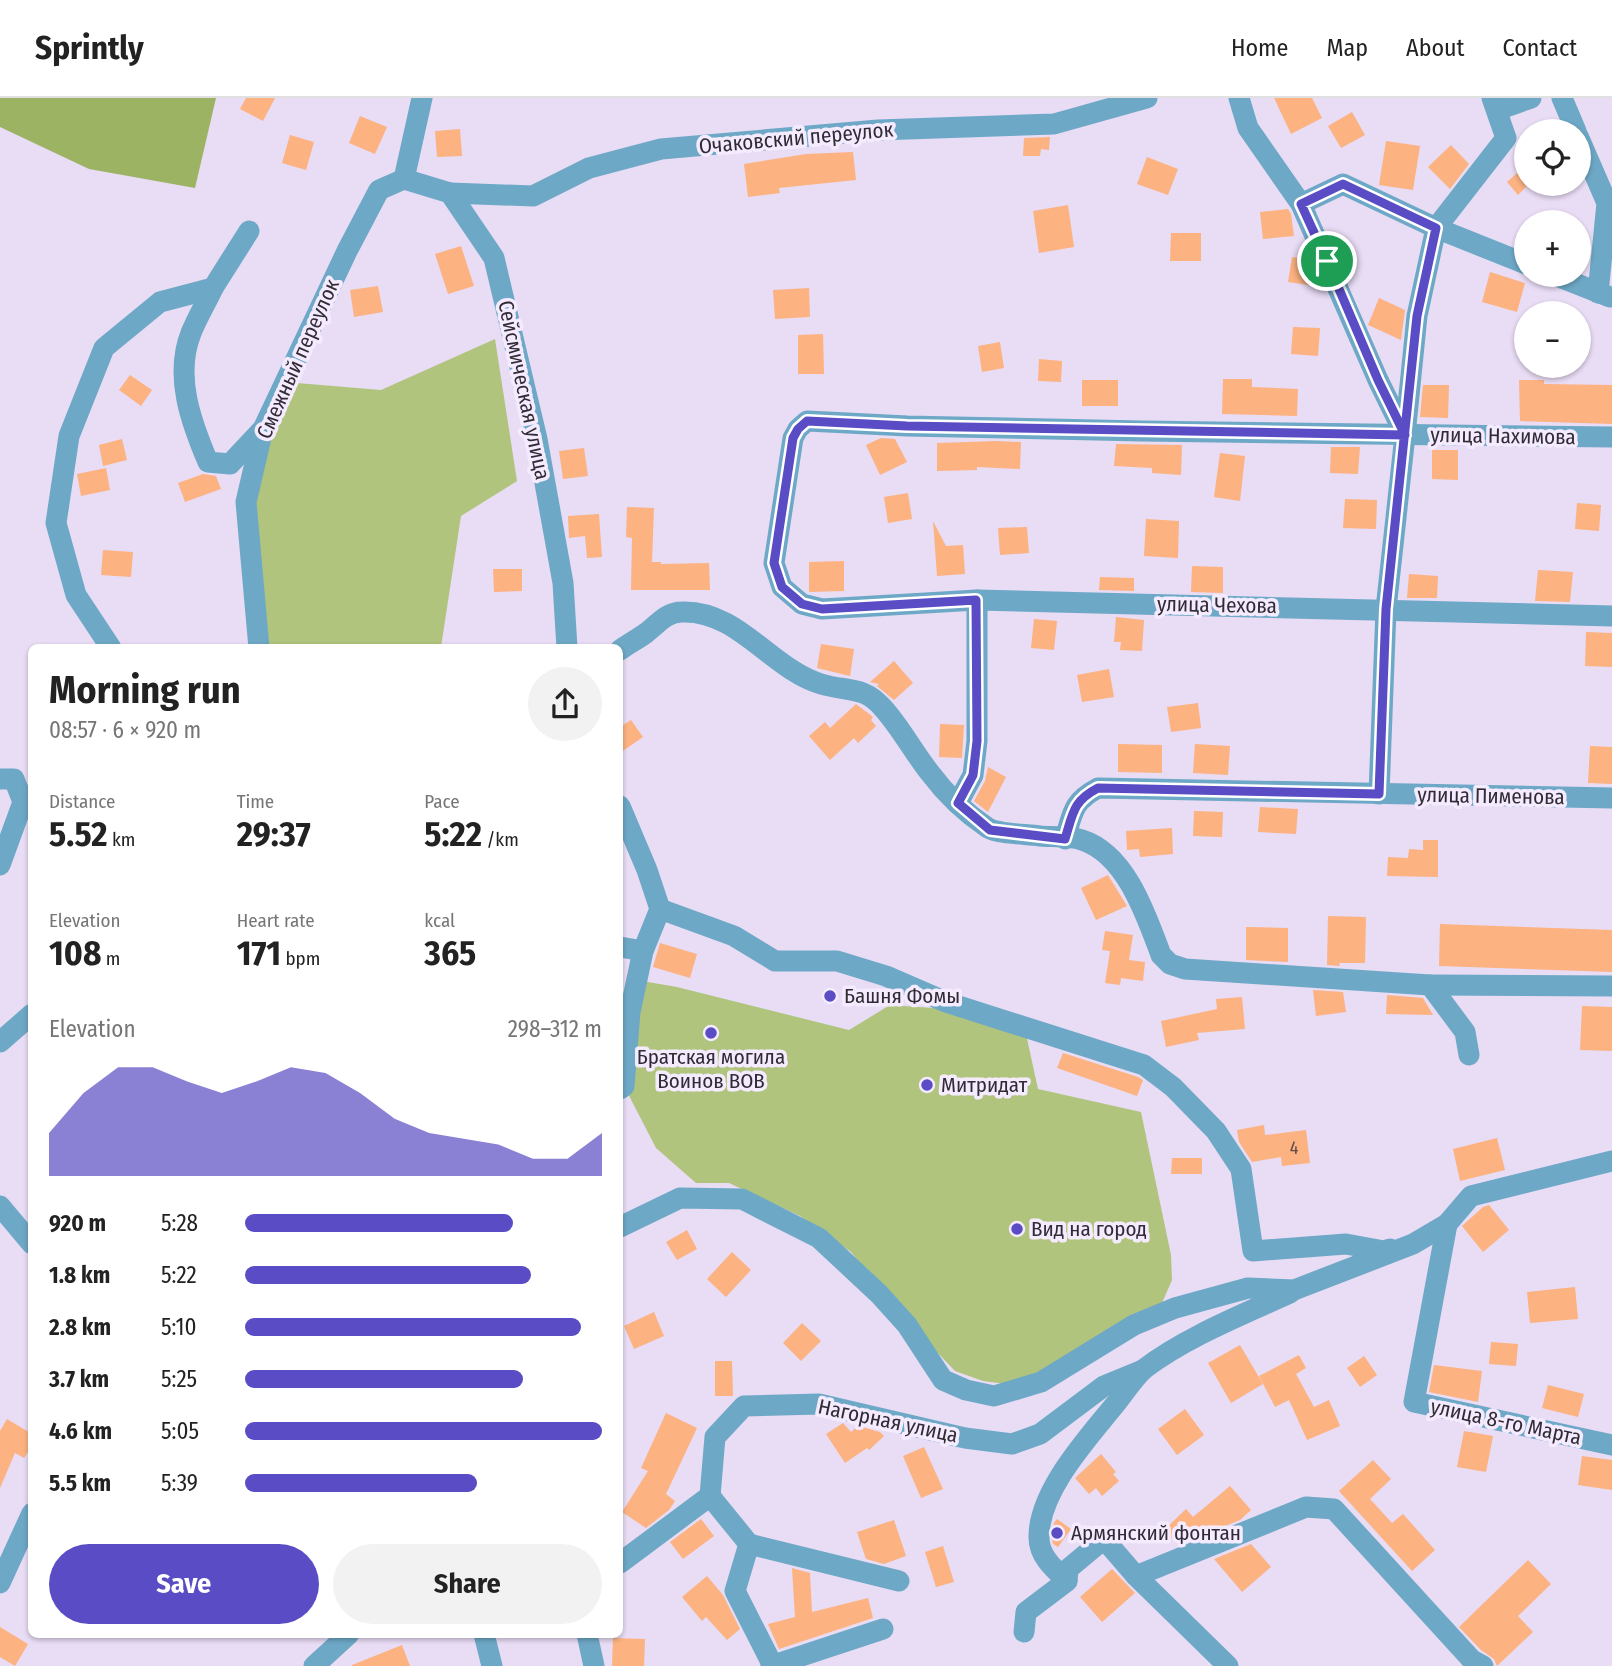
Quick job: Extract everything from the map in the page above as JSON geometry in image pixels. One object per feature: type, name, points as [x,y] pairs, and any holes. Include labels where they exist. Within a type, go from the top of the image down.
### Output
[{"type":"street","points":[[422,98],[404,179],[450,193]]},
{"type":"street","name":"Очаковский переулок","points":[[450,193],[533,196],[590,168],[661,149],[878,130],[1054,124],[1147,98]]},
{"type":"street","points":[[1239,98],[1248,128],[1301,204],[1405,435]]},
{"type":"street","points":[[1379,794],[1386,609],[1417,316],[1436,228],[1506,138],[1495,104],[1531,98]]},
{"type":"street","points":[[1562,98],[1571,119]]},
{"type":"street","points":[[1585,287],[1605,295],[1607,203],[1591,166]]},
{"type":"street","name":"Смежный переулок","points":[[259,644],[246,502],[263,429],[347,251],[379,190],[404,179]]},
{"type":"street","points":[[1301,204],[1343,184],[1436,228],[1514,259]]},
{"type":"street","name":"Сейсмическая улица","points":[[450,193],[494,258],[539,452],[563,583],[567,644]]},
{"type":"street","points":[[249,231],[213,288],[190,335],[183,374],[192,425],[208,462],[230,464],[263,429]]},
{"type":"street","points":[[108,644],[76,595],[56,523],[69,436],[104,348],[160,302],[213,288]]},
{"type":"street","name":"улица Нахимова","points":[[822,609],[802,604],[782,587],[774,563],[793,438],[807,421],[920,427],[1612,438]]},
{"type":"street","points":[[958,803],[973,775],[977,741],[976,600]]},
{"type":"street","name":"улица Чехова","points":[[822,609],[976,600],[1612,616]]},
{"type":"street","points":[[623,648],[645,634],[662,618],[678,612],[696,612],[717,618],[763,647],[797,673],[821,684],[852,688],[868,694],[884,709],[931,775],[990,830],[1081,840],[1101,849],[1123,870],[1161,955],[1170,964],[1185,970],[1430,985],[1612,986]]},
{"type":"street","points":[[0,779],[14,779],[23,802],[0,865]]},
{"type":"street","name":"улица Пименова","points":[[1065,839],[1073,811],[1082,796],[1098,788],[1612,798]]},
{"type":"street","points":[[623,813],[660,909],[643,951],[630,1012],[623,1087]]},
{"type":"street","points":[[660,909],[734,936],[775,961],[837,961],[886,976],[946,1002],[1144,1065],[1173,1087],[1216,1131],[1241,1169],[1253,1251],[1346,1244],[1384,1251],[1413,1244]]},
{"type":"street","points":[[623,948],[643,951]]},
{"type":"street","points":[[1430,985],[1465,1032],[1469,1055]]},
{"type":"street","points":[[0,1042],[28,1018]]},
{"type":"street","points":[[1067,1581],[1048,1564],[1038,1541],[1041,1516],[1057,1482],[1143,1370],[1196,1337],[1294,1290],[1413,1244],[1447,1224],[1471,1196],[1612,1161]]},
{"type":"street","points":[[623,1226],[680,1198],[742,1199],[819,1238],[879,1294],[907,1325],[943,1380],[966,1390],[994,1396],[1041,1382],[1135,1325],[1175,1308],[1248,1288],[1294,1290]]},
{"type":"street","points":[[0,1206],[28,1239]]},
{"type":"street","name":"улица 8-го Марта","points":[[1447,1224],[1413,1402],[1612,1445]]},
{"type":"street","name":"Нагорная улица","points":[[710,1496],[715,1437],[744,1406],[819,1404],[965,1438],[1012,1444],[1040,1434],[1104,1386],[1143,1370]]},
{"type":"street","points":[[623,1561],[710,1496],[750,1544],[899,1581]]},
{"type":"street","points":[[1136,1576],[1307,1507],[1334,1508],[1472,1660],[1483,1666]]},
{"type":"street","points":[[0,1583],[28,1522]]},
{"type":"street","points":[[1024,1632],[1026,1612],[1067,1581],[1068,1569],[1104,1539],[1136,1576],[1228,1666]]},
{"type":"street","points":[[750,1544],[735,1591],[771,1665],[883,1629]]},
{"type":"street","points":[[314,1666],[345,1638]]},
{"type":"street","points":[[485,1638],[492,1666]]},
{"type":"street","points":[[588,1638],[594,1666]]},
{"type":"green space","points":[[0,98],[216,98],[195,188],[89,169],[0,127]]},
{"type":"green space","points":[[495,339],[517,481],[461,516],[441,644],[265,644],[253,494],[285,382],[381,390]]},
{"type":"green space","points":[[642,981],[677,987],[849,1030],[890,1005],[947,1009],[1026,1034],[1038,1089],[1141,1112],[1171,1255],[1172,1280],[1162,1303],[1037,1375],[1006,1384],[983,1381],[955,1371],[893,1306],[851,1252],[800,1216],[729,1183],[696,1183],[656,1148],[624,1086]]},
{"type":"building","points":[[246,98],[275,98],[263,121],[240,109]]},
{"type":"building","points":[[1274,98],[1312,98],[1322,118],[1291,134]]},
{"type":"building","points":[[1352,112],[1365,135],[1341,148],[1328,126]]},
{"type":"building","points":[[360,116],[387,127],[375,154],[349,143]]},
{"type":"building","points":[[460,129],[462,156],[437,157],[435,131]]},
{"type":"building","points":[[290,135],[314,142],[306,170],[282,163]]},
{"type":"building","points":[[1050,137],[1049,150],[1041,149],[1040,156],[1023,156],[1024,138]]},
{"type":"building","points":[[1386,141],[1420,146],[1413,190],[1379,185]]},
{"type":"building","points":[[1451,145],[1469,164],[1450,189],[1428,167]]},
{"type":"building","points":[[853,152],[856,180],[779,188],[780,193],[748,197],[744,164],[806,154]]},
{"type":"building","points":[[1147,157],[1178,169],[1168,195],[1137,184]]},
{"type":"building","points":[[1514,176],[1514,190],[1507,182]]},
{"type":"building","points":[[1068,205],[1074,247],[1039,253],[1033,211]]},
{"type":"building","points":[[1288,209],[1294,236],[1263,239],[1260,212]]},
{"type":"building","points":[[1171,233],[1201,233],[1201,261],[1170,261]]},
{"type":"building","points":[[461,246],[474,286],[448,294],[435,254]]},
{"type":"building","points":[[1292,257],[1311,260],[1317,273],[1315,286],[1288,282]]},
{"type":"building","points":[[1490,272],[1514,280],[1514,287],[1524,287],[1520,301],[1514,301],[1514,311],[1482,302]]},
{"type":"building","points":[[378,286],[383,312],[354,317],[350,290]]},
{"type":"building","points":[[809,288],[810,317],[775,319],[773,290]]},
{"type":"building","points":[[1379,298],[1405,310],[1401,340],[1368,325]]},
{"type":"building","points":[[1293,327],[1320,328],[1318,356],[1291,354]]},
{"type":"building","points":[[823,334],[824,374],[798,374],[798,335]]},
{"type":"building","points":[[1000,342],[1004,368],[982,372],[978,346]]},
{"type":"building","points":[[1039,359],[1062,361],[1061,382],[1038,381]]},
{"type":"building","points":[[130,375],[152,390],[141,406],[119,390]]},
{"type":"building","points":[[1223,379],[1252,379],[1252,387],[1298,389],[1297,416],[1222,414]]},
{"type":"building","points":[[1082,380],[1118,380],[1118,406],[1082,406]]},
{"type":"building","points":[[1519,380],[1544,380],[1544,384],[1612,385],[1612,424],[1520,421]]},
{"type":"building","points":[[1423,385],[1449,385],[1448,418],[1420,417]]},
{"type":"building","points":[[881,438],[895,439],[907,462],[880,475],[866,445]]},
{"type":"building","points":[[122,439],[127,460],[103,466],[99,445]]},
{"type":"building","points":[[1021,442],[1020,469],[977,467],[977,470],[937,471],[937,443]]},
{"type":"building","points":[[1116,444],[1182,445],[1181,475],[1152,473],[1152,468],[1114,466]]},
{"type":"building","points":[[1331,447],[1360,447],[1358,474],[1330,473]]},
{"type":"building","points":[[584,448],[588,476],[563,479],[559,451]]},
{"type":"building","points":[[1432,450],[1458,450],[1458,480],[1432,479]]},
{"type":"building","points":[[1220,453],[1245,456],[1240,501],[1214,497]]},
{"type":"building","points":[[106,468],[110,490],[81,496],[77,474]]},
{"type":"building","points":[[203,474],[216,476],[221,489],[185,502],[178,483]]},
{"type":"building","points":[[908,493],[912,519],[888,523],[884,497]]},
{"type":"building","points":[[1345,499],[1377,500],[1376,529],[1343,528]]},
{"type":"building","points":[[1577,503],[1601,505],[1599,531],[1575,529]]},
{"type":"building","points":[[627,507],[654,508],[652,562],[709,563],[710,590],[631,590],[632,538],[626,537]]},
{"type":"building","points":[[599,514],[602,557],[587,558],[585,536],[569,538],[568,516]]},
{"type":"building","points":[[1146,519],[1179,521],[1178,558],[1144,556]]},
{"type":"building","points":[[933,521],[946,546],[963,545],[965,574],[937,576]]},
{"type":"building","points":[[1027,527],[1029,553],[1000,555],[998,528]]},
{"type":"building","points":[[103,550],[133,552],[131,577],[101,575]]},
{"type":"building","points":[[844,561],[844,591],[809,592],[809,562]]},
{"type":"building","points":[[1192,566],[1223,567],[1223,593],[1191,592]]},
{"type":"building","points":[[493,569],[522,569],[522,591],[494,592]]},
{"type":"building","points":[[1538,570],[1573,572],[1570,602],[1535,601]]},
{"type":"building","points":[[1409,574],[1438,576],[1437,598],[1407,598]]},
{"type":"building","points":[[1100,577],[1134,578],[1134,591],[1099,590]]},
{"type":"building","points":[[1116,617],[1144,620],[1142,651],[1120,650],[1121,642],[1114,642]]},
{"type":"building","points":[[1034,619],[1057,621],[1054,650],[1031,648]]},
{"type":"building","points":[[1586,632],[1612,633],[1612,667],[1585,666]]},
{"type":"building","points":[[821,644],[854,649],[850,676],[817,668]]},
{"type":"building","points":[[894,661],[913,683],[894,700],[877,686],[879,684],[870,682]]},
{"type":"building","points":[[1109,669],[1114,697],[1082,702],[1077,675]]},
{"type":"building","points":[[1198,703],[1201,728],[1171,732],[1167,707]]},
{"type":"building","points":[[856,704],[873,717],[871,720],[876,726],[858,743],[854,738],[830,760],[809,736],[825,722],[830,728]]},
{"type":"building","points":[[631,720],[643,737],[623,751],[623,725]]},
{"type":"building","points":[[940,724],[964,725],[962,758],[939,757]]},
{"type":"building","points":[[1118,744],[1162,745],[1162,773],[1118,772]]},
{"type":"building","points":[[1195,744],[1230,746],[1228,775],[1193,773]]},
{"type":"building","points":[[1590,746],[1612,747],[1612,784],[1588,783]]},
{"type":"building","points":[[988,767],[1006,777],[988,812],[974,801],[985,781]]},
{"type":"building","points":[[1260,807],[1298,809],[1296,834],[1258,832]]},
{"type":"building","points":[[1194,811],[1223,812],[1222,837],[1193,836]]},
{"type":"building","points":[[1172,828],[1173,854],[1140,857],[1139,849],[1127,850],[1126,831]]},
{"type":"building","points":[[1423,840],[1438,840],[1438,877],[1387,876],[1388,857],[1408,858],[1409,849],[1423,850]]},
{"type":"building","points":[[1108,875],[1127,906],[1096,920],[1081,888]]},
{"type":"building","points":[[1328,916],[1366,917],[1365,963],[1327,965]]},
{"type":"building","points":[[1440,924],[1612,930],[1612,972],[1439,966]]},
{"type":"building","points":[[1246,927],[1288,928],[1288,962],[1246,960]]},
{"type":"building","points":[[1105,931],[1133,935],[1129,960],[1145,962],[1143,981],[1121,978],[1120,985],[1105,983],[1110,951],[1102,950]]},
{"type":"building","points":[[660,943],[697,954],[690,978],[653,967]]},
{"type":"building","points":[[1313,990],[1343,992],[1346,1012],[1316,1016]]},
{"type":"building","points":[[1387,995],[1423,998],[1433,1015],[1386,1014]]},
{"type":"building","points":[[1242,997],[1245,1029],[1197,1033],[1199,1040],[1166,1047],[1161,1021],[1217,1009],[1216,999]]},
{"type":"building","points":[[1582,1006],[1612,1007],[1612,1051],[1580,1050]]},
{"type":"building","points":[[1063,1053],[1138,1077],[1143,1080],[1137,1096],[1057,1068]]},
{"type":"building","points":[[1264,1125],[1265,1135],[1306,1130],[1310,1163],[1282,1166],[1281,1157],[1252,1162],[1239,1142],[1237,1130]]},
{"type":"building","points":[[1497,1138],[1505,1170],[1460,1181],[1453,1149]]},
{"type":"building","points":[[1172,1158],[1202,1158],[1202,1174],[1171,1174]]},
{"type":"building","points":[[1489,1205],[1509,1230],[1483,1252],[1462,1226],[1483,1207]]},
{"type":"building","points":[[687,1230],[697,1249],[677,1260],[666,1242]]},
{"type":"building","points":[[732,1252],[751,1270],[726,1297],[707,1279]]},
{"type":"building","points":[[1575,1287],[1578,1319],[1530,1323],[1527,1292]]},
{"type":"building","points":[[654,1312],[664,1336],[634,1349],[624,1326]]},
{"type":"building","points":[[802,1323],[821,1341],[801,1361],[783,1343]]},
{"type":"building","points":[[1491,1342],[1518,1344],[1516,1366],[1489,1364]]},
{"type":"building","points":[[1240,1345],[1263,1384],[1231,1403],[1208,1363]]},
{"type":"building","points":[[1299,1355],[1306,1368],[1296,1374],[1314,1407],[1329,1400],[1340,1426],[1307,1440],[1289,1400],[1275,1407],[1259,1376]]},
{"type":"building","points":[[1364,1356],[1377,1375],[1360,1387],[1347,1368]]},
{"type":"building","points":[[715,1361],[732,1361],[733,1396],[715,1396]]},
{"type":"building","points":[[1434,1365],[1482,1371],[1478,1402],[1429,1392]]},
{"type":"building","points":[[1548,1385],[1584,1394],[1578,1417],[1542,1408]]},
{"type":"building","points":[[1185,1409],[1204,1435],[1177,1455],[1158,1429]]},
{"type":"building","points":[[666,1413],[697,1428],[666,1494],[675,1501],[669,1510],[646,1528],[623,1513],[648,1471],[641,1468]]},
{"type":"building","points":[[7,1419],[28,1432],[28,1452],[24,1458],[15,1453],[0,1488],[0,1431]]},
{"type":"building","points":[[843,1423],[851,1432],[858,1426],[880,1432],[884,1436],[869,1450],[867,1448],[845,1463],[826,1434]]},
{"type":"building","points":[[1464,1431],[1493,1436],[1486,1472],[1457,1467]]},
{"type":"building","points":[[924,1447],[943,1489],[921,1498],[903,1456]]},
{"type":"building","points":[[1101,1454],[1116,1472],[1113,1474],[1119,1481],[1102,1496],[1096,1488],[1089,1494],[1075,1478]]},
{"type":"building","points":[[1582,1456],[1612,1460],[1612,1490],[1578,1485]]},
{"type":"building","points":[[1373,1460],[1391,1479],[1370,1499],[1392,1523],[1403,1514],[1435,1550],[1412,1571],[1339,1491]]},
{"type":"building","points":[[1230,1486],[1251,1510],[1240,1520],[1178,1545],[1164,1530],[1186,1509],[1193,1517]]},
{"type":"building","points":[[701,1519],[714,1536],[683,1559],[670,1542]]},
{"type":"building","name":"Армянский фонтан","points":[[1057,1519],[1071,1529],[1058,1547],[1053,1544],[1052,1538]]},
{"type":"building","points":[[894,1520],[906,1556],[884,1564],[866,1559],[857,1532]]},
{"type":"building","points":[[1251,1544],[1271,1567],[1242,1592],[1214,1559]]},
{"type":"building","points":[[943,1546],[954,1582],[936,1587],[925,1552]]},
{"type":"building","points":[[1528,1560],[1551,1584],[1518,1616],[1533,1632],[1497,1666],[1494,1659],[1481,1650],[1459,1627]]},
{"type":"building","points":[[792,1568],[810,1573],[812,1612],[868,1598],[873,1618],[779,1649],[768,1624],[795,1617]]},
{"type":"building","points":[[1112,1569],[1135,1593],[1102,1622],[1080,1597]]},
{"type":"building","points":[[707,1576],[723,1595],[740,1629],[727,1640],[706,1617],[702,1621],[682,1597]]},
{"type":"building","points":[[0,1627],[28,1644],[15,1666],[0,1657]]},
{"type":"building","points":[[613,1638],[645,1639],[644,1666],[612,1666]]},
{"type":"building","points":[[402,1645],[410,1666],[352,1666],[352,1665]]},
{"type":"place","name":"Башня Фомы","points":[[830,996]]},
{"type":"place","name":"Братская могила Воинов ВОВ","points":[[711,1033]]},
{"type":"place","name":"Митридат","points":[[927,1085]]},
{"type":"place","name":"Вид на город","points":[[1017,1229]]},
{"type":"place","name":"Армянский фонтан","points":[[1057,1533]]},
{"type":"route","points":[[1327,261],[1301,204],[1343,184],[1436,228],[1417,316],[1405,435],[1386,609],[1379,794],[1098,788],[1082,796],[1073,811],[1065,839],[990,830],[958,803],[973,775],[977,741],[976,600],[822,609],[802,604],[782,587],[774,563],[793,438],[798,429],[807,421],[907,426],[1405,435],[1378,380],[1327,261]]}]
